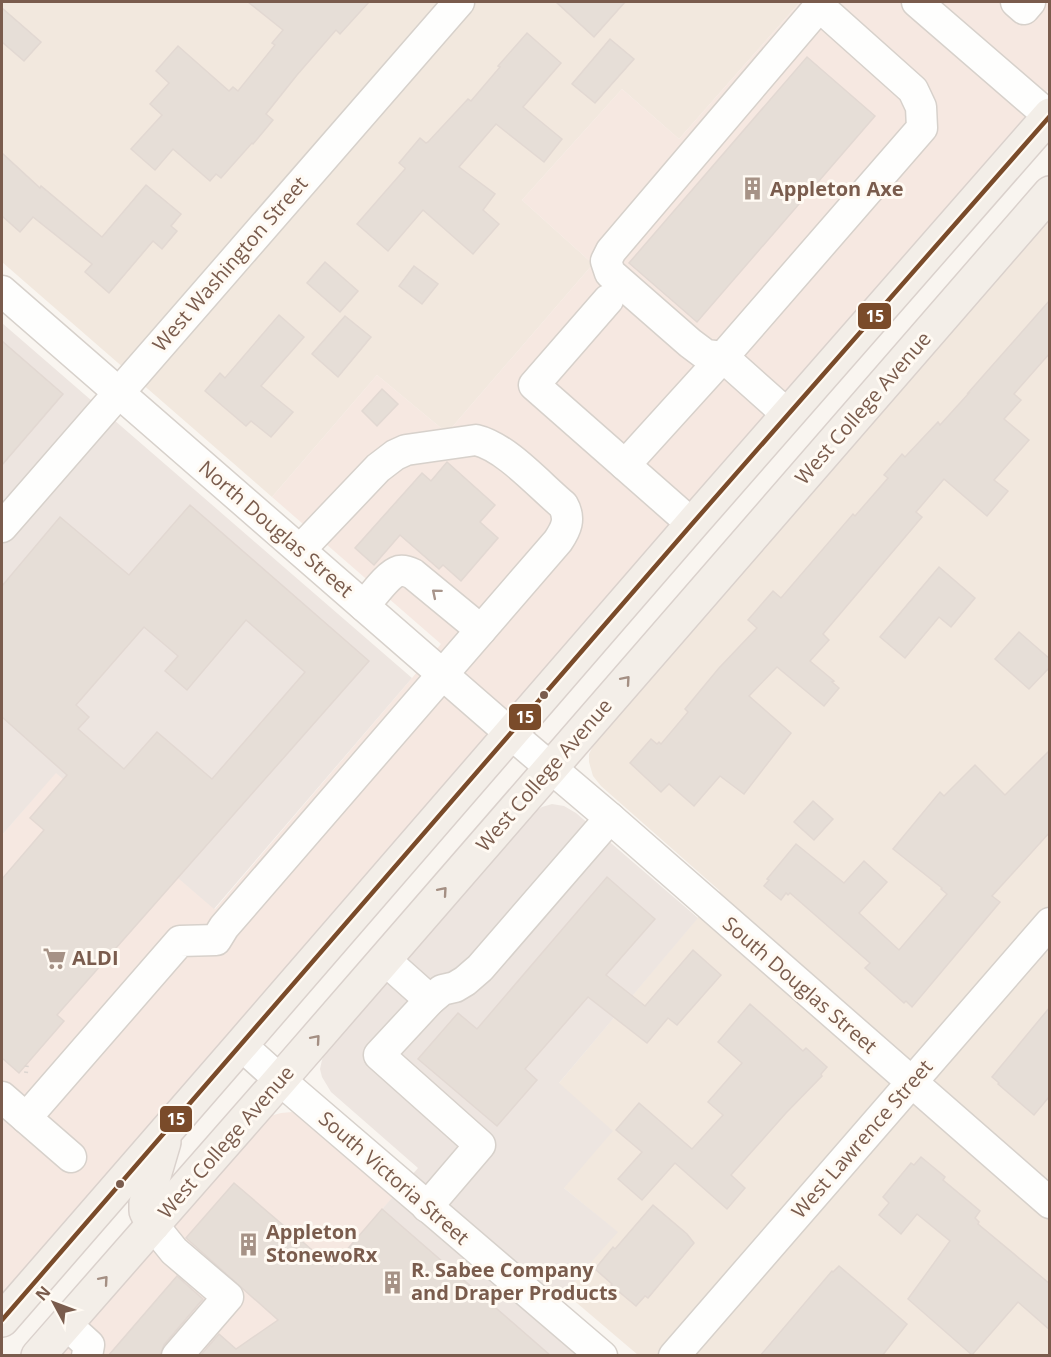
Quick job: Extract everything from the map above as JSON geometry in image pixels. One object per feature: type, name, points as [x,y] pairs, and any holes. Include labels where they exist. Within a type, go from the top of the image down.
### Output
[{"type":"main road","points":[[2,1320],[1049,116]]},
{"type":"main road","name":"West College Avenue","points":[[38,1356],[1050,193]]},
{"type":"main road","points":[[153,1225],[146,1211],[146,1203],[168,1129]]},
{"type":"street","name":"West Washington Street","points":[[2,527],[459,2]]},
{"type":"street","points":[[918,2],[948,11],[1049,116]]},
{"type":"street","points":[[1016,2],[1024,9],[1030,2]]},
{"type":"street","points":[[626,465],[723,357],[922,128],[921,107],[913,90],[821,4],[611,251],[606,261],[610,273],[690,343],[706,355],[723,357],[788,415]]},
{"type":"street","name":"North Douglas Street","points":[[2,291],[550,768]]},
{"type":"street","points":[[608,300],[534,385],[692,524]]},
{"type":"street","points":[[26,1119],[180,940],[216,940],[224,927],[558,541],[566,529],[567,513],[563,506],[518,465],[486,442],[476,440],[406,450],[395,454],[378,468],[300,550]]},
{"type":"street","points":[[364,606],[392,575],[400,571],[407,571],[481,630]]},
{"type":"street","name":"South Douglas Street","points":[[550,768],[1050,1203]]},
{"type":"street","points":[[427,1207],[480,1145],[379,1055],[430,1000],[442,990],[455,987],[465,981],[480,968],[610,818]]},
{"type":"street","name":"West Lawrence Street","points":[[674,1356],[1050,923]]},
{"type":"street","points":[[384,959],[430,1000]]},
{"type":"street","name":"South Victoria Street","points":[[241,1046],[602,1356]]},
{"type":"street","points":[[2,1096],[71,1157]]},
{"type":"street","points":[[153,1225],[174,1251],[228,1297],[177,1356]]},
{"type":"street","points":[[66,1324],[89,1345],[87,1356]]},
{"type":"shaded area","points":[[2,2],[800,2],[679,139],[622,89],[522,200],[593,264],[447,433],[377,375],[272,497],[2,262]]},
{"type":"shaded area","points":[[800,2],[1049,2],[1049,89],[2,1294],[2,835],[56,772],[215,909],[441,644],[272,497],[377,375],[447,433],[593,264],[522,200],[622,89],[679,139]]},
{"type":"shaded area","points":[[1049,218],[1049,1355],[638,1355],[564,1292],[617,1232],[564,1188],[559,1083],[720,891],[601,786],[593,776],[589,754],[599,737]]},
{"type":"shaded area","points":[[2,323],[412,678],[214,909],[56,773],[2,835]]},
{"type":"shaded area","points":[[552,804],[564,806],[576,813],[698,918],[559,1083],[613,1131],[564,1188],[618,1232],[538,1322],[576,1355],[254,1356],[418,1168],[331,1092],[320,1069],[326,1050],[531,815],[542,807]]},
{"type":"shaded area","points":[[292,1112],[393,1197],[254,1355],[60,1356],[270,1116]]},
{"type":"building","points":[[248,2],[369,2],[340,34],[336,30],[297,75],[266,114],[273,120],[221,178],[216,174],[210,181],[173,149],[155,170],[131,149],[162,115],[150,104],[169,83],[156,71],[178,46],[229,91],[233,87],[238,91],[275,45],[272,43],[283,30]]},
{"type":"building","points":[[556,2],[625,2],[594,37]]},
{"type":"building","points":[[2,8],[41,42],[24,61],[2,42]]},
{"type":"building","points":[[527,33],[561,63],[523,107],[562,139],[544,162],[496,124],[459,167],[495,194],[483,210],[499,224],[473,254],[423,210],[388,251],[357,224],[405,169],[399,163],[420,138],[428,142],[468,99],[471,101]]},
{"type":"building","points":[[610,39],[634,59],[595,103],[572,84]]},
{"type":"building","name":"Appleton Axe","points":[[807,57],[875,116],[697,322],[629,263]]},
{"type":"building","points":[[2,153],[40,188],[41,186],[102,237],[146,185],[181,214],[171,226],[177,231],[162,249],[153,241],[109,293],[85,272],[92,264],[33,217],[20,232],[2,216]]},
{"type":"building","points":[[325,262],[358,291],[340,312],[307,283]]},
{"type":"building","points":[[414,266],[438,284],[422,304],[399,286]]},
{"type":"building","points":[[1050,300],[1050,353],[1014,394],[1021,400],[1004,419],[1029,440],[994,480],[1008,491],[987,516],[944,479],[916,512],[922,517],[823,634],[829,640],[810,661],[839,688],[824,706],[777,667],[749,696],[791,733],[744,794],[720,776],[694,806],[669,784],[661,792],[630,763],[651,739],[661,744],[688,712],[685,709],[719,668],[757,628],[748,620],[773,591],[781,598],[853,514],[855,516],[888,478],[884,475],[902,454],[905,457],[938,422],[940,425]]},
{"type":"building","points":[[279,315],[304,337],[261,386],[293,412],[271,437],[251,421],[246,426],[205,391],[220,373],[225,378]]},
{"type":"building","points":[[345,316],[371,337],[338,377],[312,354]]},
{"type":"building","points":[[2,341],[63,394],[2,465]]},
{"type":"building","points":[[382,389],[398,404],[377,426],[362,411]]},
{"type":"building","points":[[447,462],[495,505],[480,522],[498,538],[461,581],[443,565],[439,569],[400,535],[374,565],[355,548],[422,473],[431,481]]},
{"type":"building","points":[[190,505],[369,661],[57,1015],[64,1021],[19,1073],[2,1058],[2,879],[44,830],[30,818],[67,775],[2,717],[2,586],[60,517],[129,575]],"holes":[[[246,620],[305,672],[212,779],[157,732],[124,769],[78,729],[89,717],[76,705],[144,627],[178,656],[165,671],[187,690]]]},
{"type":"building","points":[[939,567],[975,598],[951,627],[939,617],[905,658],[880,637]]},
{"type":"building","points":[[1019,632],[1050,659],[1050,667],[1029,689],[995,659]]},
{"type":"building","points":[[1050,750],[1050,832],[992,896],[1000,902],[912,1007],[906,1001],[904,1003],[865,968],[870,963],[790,893],[788,895],[786,893],[781,900],[764,886],[769,880],[767,879],[796,844],[844,883],[864,861],[887,882],[859,913],[899,950],[947,894],[893,849],[940,792],[944,796],[975,765],[1005,795]]},
{"type":"building","points":[[813,801],[833,819],[814,840],[794,822]]},
{"type":"building","points":[[607,877],[655,919],[606,975],[645,1006],[693,950],[721,975],[677,1025],[668,1018],[647,1043],[588,997],[525,1069],[537,1080],[497,1126],[418,1059],[458,1013],[477,1029]]},
{"type":"building","points":[[750,1004],[803,1051],[806,1048],[827,1067],[821,1074],[822,1076],[731,1175],[745,1188],[727,1209],[675,1163],[642,1200],[618,1179],[642,1152],[616,1130],[639,1103],[692,1149],[723,1115],[708,1102],[742,1063],[718,1042]]},
{"type":"building","points":[[1050,1007],[1049,1097],[1034,1115],[992,1077]]},
{"type":"building","points":[[921,1157],[945,1177],[943,1180],[980,1211],[975,1218],[978,1224],[1050,1284],[1050,1330],[1018,1302],[972,1355],[908,1299],[950,1241],[917,1214],[901,1234],[879,1215],[889,1203],[883,1197],[911,1163],[914,1165]]},
{"type":"building","name":"R. Sabee Company and Draper Products","points":[[234,1183],[332,1267],[382,1209],[551,1356],[200,1356],[219,1334],[236,1349],[278,1320],[186,1238]]},
{"type":"building","points":[[653,1205],[687,1234],[694,1243],[648,1298],[645,1296],[636,1306],[595,1269]]},
{"type":"building","points":[[839,1266],[907,1324],[882,1356],[760,1356],[832,1271]]},
{"type":"building","points":[[177,1276],[203,1299],[164,1345],[160,1356],[108,1356]]},
{"type":"transit line","name":"15","points":[[2,1320],[692,524],[1050,116]]},
{"type":"place","name":"Appleton Axe","points":[[752,189]]},
{"type":"place","name":"ALDI","points":[[54,958]]},
{"type":"place","name":"Appleton StonewoRx","points":[[248,1244]]},
{"type":"place","name":"R. Sabee Company and Draper Products","points":[[393,1282]]}]
